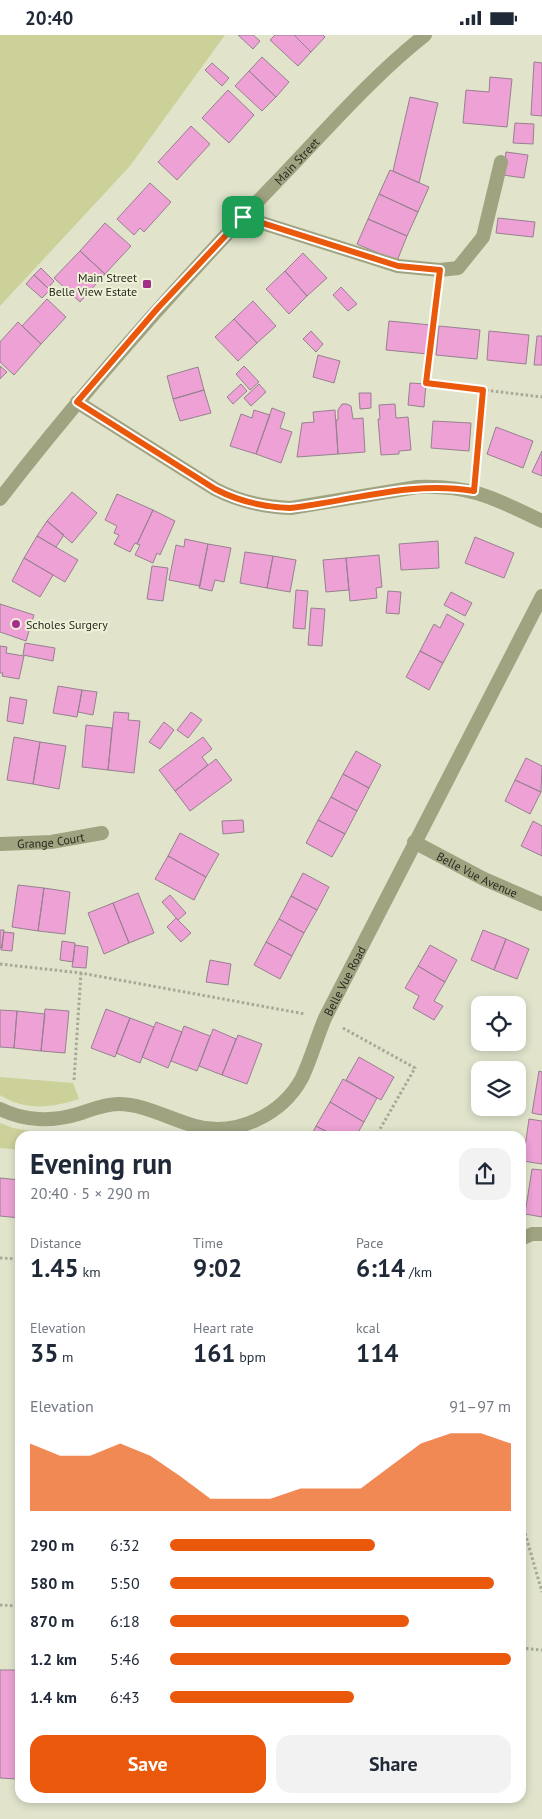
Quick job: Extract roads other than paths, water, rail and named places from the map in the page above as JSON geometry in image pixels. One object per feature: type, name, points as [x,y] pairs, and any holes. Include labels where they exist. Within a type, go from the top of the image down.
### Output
[{"type":"street","name":"Main Street","points":[[0,499],[77,402],[157,309],[388,67],[426,35]]},
{"type":"street","points":[[243,217],[398,266],[440,270],[458,268],[483,237],[501,162]]},
{"type":"street","points":[[77,402],[215,489],[251,504],[290,508],[417,487],[455,488],[474,491],[491,497],[542,521]]},
{"type":"street","name":"Belle Vue Road","points":[[0,1109],[10,1114],[32,1119],[54,1119],[76,1115],[96,1107],[118,1104],[138,1106],[196,1126],[238,1131],[269,1113],[290,1095],[301,1078],[325,1018],[542,595]]},
{"type":"street","name":"Grange Court","points":[[0,844],[51,843],[102,833]]},
{"type":"street","name":"Belle Vue Avenue","points":[[414,842],[484,879],[542,904]]},
{"type":"street","points":[[526,1237],[532,1234],[542,1234]]},
{"type":"place","name":"Main Street Belle View Estate","points":[[147,284]]},
{"type":"place","name":"Scholes Surgery","points":[[16,624]]}]
